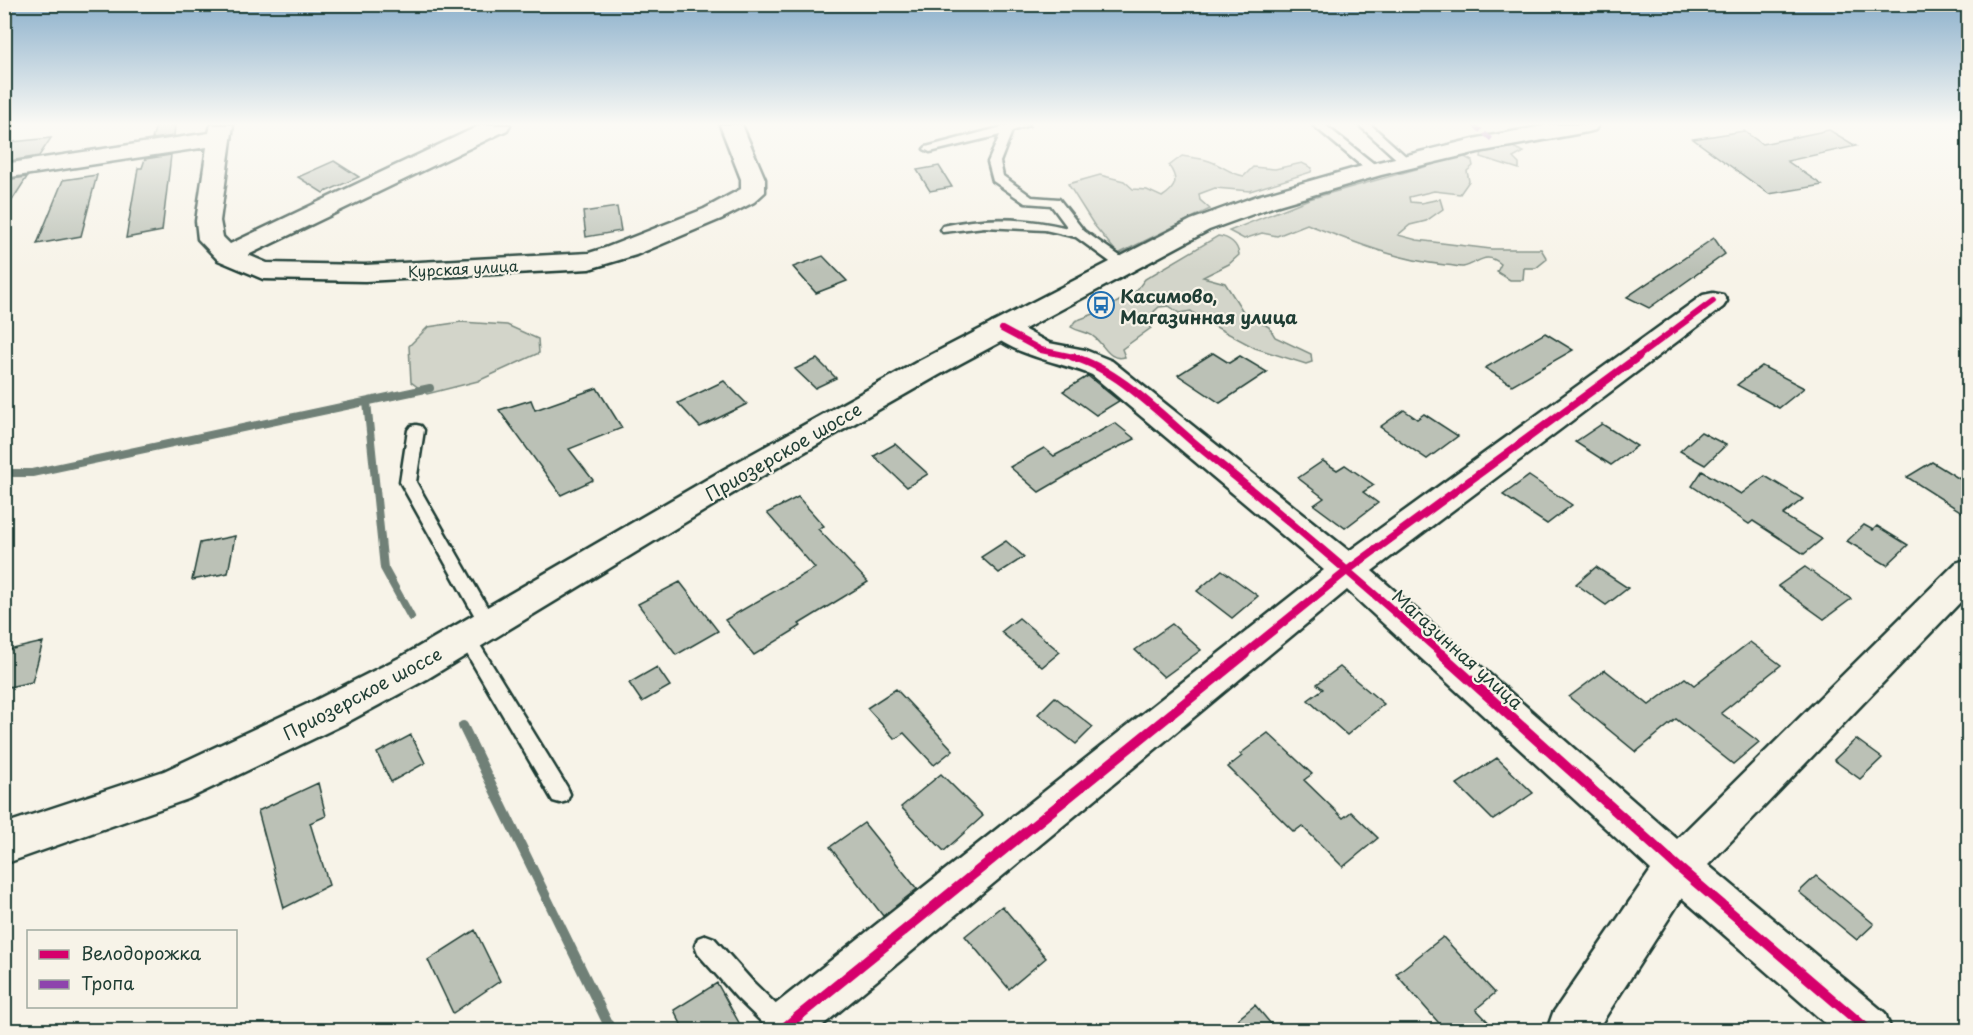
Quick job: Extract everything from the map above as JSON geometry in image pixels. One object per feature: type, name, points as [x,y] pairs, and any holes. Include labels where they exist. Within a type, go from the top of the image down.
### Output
[{"type":"street","name":"Курская улица","points":[[214,173],[208,221],[211,239],[227,255],[263,271],[365,273],[590,261],[615,255],[737,204],[753,192],[751,173]]},
{"type":"street","points":[[227,255],[398,173]]},
{"type":"street","name":"Приозерское шоссе","points":[[4,844],[174,786],[330,712],[477,630],[734,478],[1122,264],[1200,225],[1266,201],[1363,173]]},
{"type":"street","points":[[785,1029],[1348,570],[1713,301]]},
{"type":"street","name":"Магазинная улица","points":[[1002,329],[1041,350],[1075,357],[1102,368],[1348,570],[1678,867],[1868,1030]]},
{"type":"street","points":[[1570,1030],[1678,867],[1968,572]]},
{"type":"lane","points":[[996,173],[997,178],[1029,200],[1055,202],[1080,234],[1122,264]]},
{"type":"lane","points":[[947,229],[984,223],[1045,226],[1080,234]]},
{"type":"lane","points":[[416,430],[408,482],[477,630],[560,794]]},
{"type":"lane","points":[[706,946],[745,990],[785,1029]]},
{"type":"shaded area","points":[[1173,173],[1234,173],[1244,176],[1247,173],[1307,173],[1250,191],[1215,188],[1199,194],[1200,200],[1210,209],[1118,254],[1094,225],[1068,184],[1100,175],[1124,181],[1133,189],[1147,190],[1162,197],[1173,187]]},
{"type":"shaded area","points":[[1401,173],[1467,173],[1469,181],[1460,194],[1434,191],[1409,197],[1410,202],[1421,203],[1440,199],[1443,209],[1426,221],[1410,225],[1398,235],[1417,240],[1491,249],[1541,249],[1547,259],[1536,268],[1524,268],[1523,280],[1510,280],[1497,272],[1501,264],[1490,258],[1463,267],[1409,259],[1374,249],[1307,224],[1277,236],[1262,233],[1244,239],[1229,231],[1309,199]]},
{"type":"shaded area","points":[[1218,236],[1232,242],[1239,255],[1229,264],[1203,277],[1225,283],[1244,313],[1269,327],[1275,337],[1311,354],[1312,362],[1306,364],[1255,348],[1199,318],[1191,311],[1179,313],[1169,306],[1159,307],[1146,319],[1151,328],[1122,349],[1125,357],[1119,358],[1109,354],[1094,337],[1071,327],[1075,321],[1104,310],[1136,291],[1145,279]]},
{"type":"shaded area","points":[[461,322],[507,325],[538,339],[539,353],[478,381],[427,394],[411,382],[409,346],[428,327]]},
{"type":"building","points":[[137,173],[169,173],[162,231],[126,238]]},
{"type":"building","points":[[306,173],[353,173],[359,177],[323,193],[298,177]]},
{"type":"building","points":[[919,173],[944,173],[952,187],[930,191]]},
{"type":"building","points":[[1740,173],[1805,173],[1822,185],[1769,194]]},
{"type":"building","points":[[97,175],[81,236],[37,244],[63,180]]},
{"type":"building","points":[[27,177],[4,213],[4,180]]},
{"type":"building","points":[[617,207],[621,231],[586,237],[583,212]]},
{"type":"building","points":[[1714,238],[1725,254],[1649,308],[1627,297]]},
{"type":"building","points":[[823,256],[847,281],[816,293],[793,267]]},
{"type":"building","points":[[1545,333],[1573,350],[1512,385],[1485,368]]},
{"type":"building","points":[[1213,353],[1229,363],[1240,356],[1267,372],[1220,403],[1178,375]]},
{"type":"building","points":[[817,359],[836,378],[815,388],[795,369]]},
{"type":"building","points":[[1762,366],[1804,388],[1779,408],[1737,385]]},
{"type":"building","points":[[1088,376],[1119,401],[1096,415],[1063,391]]},
{"type":"building","points":[[724,381],[747,404],[700,427],[678,403]]},
{"type":"building","points":[[597,388],[622,428],[569,449],[593,480],[561,495],[499,410],[531,400],[535,410]]},
{"type":"building","points":[[1404,410],[1417,419],[1424,414],[1458,436],[1427,459],[1380,427]]},
{"type":"building","points":[[1115,423],[1135,439],[1104,454],[1039,492],[1010,467],[1044,448],[1054,456]]},
{"type":"building","points":[[1602,424],[1637,446],[1611,465],[1575,442]]},
{"type":"building","points":[[1701,432],[1726,445],[1705,465],[1680,451]]},
{"type":"building","points":[[895,444],[928,474],[907,487],[874,456]]},
{"type":"building","points":[[1323,461],[1337,470],[1345,465],[1374,485],[1363,492],[1378,503],[1345,528],[1314,505],[1324,498],[1298,478]]},
{"type":"building","points":[[1932,462],[1968,484],[1968,516],[1907,477]]},
{"type":"building","points":[[1702,471],[1741,494],[1765,476],[1803,499],[1783,515],[1822,539],[1804,554],[1753,521],[1749,524],[1692,486]]},
{"type":"building","points":[[1529,476],[1572,505],[1547,524],[1503,495]]},
{"type":"building","points":[[798,497],[824,526],[818,529],[868,582],[799,624],[801,626],[754,655],[725,620],[815,568],[767,513]]},
{"type":"building","points":[[1864,525],[1873,530],[1877,526],[1908,545],[1887,565],[1847,541]]},
{"type":"building","points":[[235,536],[228,573],[192,580],[200,543]]},
{"type":"building","points":[[1006,541],[1024,557],[999,573],[981,557]]},
{"type":"building","points":[[1596,567],[1628,588],[1606,605],[1576,584]]},
{"type":"building","points":[[1805,567],[1851,599],[1824,619],[1778,586]]},
{"type":"building","points":[[1222,570],[1258,596],[1232,618],[1197,591]]},
{"type":"building","points":[[680,582],[718,631],[676,655],[638,604]]},
{"type":"building","points":[[1019,618],[1060,652],[1042,667],[1001,632]]},
{"type":"building","points":[[1172,624],[1201,650],[1164,677],[1135,650]]},
{"type":"building","points":[[43,642],[32,682],[4,688],[4,651]]},
{"type":"building","points":[[1750,642],[1781,665],[1721,713],[1759,742],[1733,764],[1676,719],[1636,752],[1569,697],[1605,670],[1649,705],[1685,678],[1694,685]]},
{"type":"building","points":[[657,667],[670,686],[642,702],[629,683]]},
{"type":"building","points":[[1340,667],[1384,704],[1347,735],[1308,700],[1323,689],[1317,684]]},
{"type":"building","points":[[896,689],[953,750],[934,765],[904,733],[895,739],[867,708]]},
{"type":"building","points":[[1055,697],[1093,727],[1076,744],[1038,714]]},
{"type":"building","points":[[1268,733],[1312,774],[1304,780],[1343,818],[1351,812],[1378,838],[1343,867],[1302,826],[1294,832],[1228,767],[1242,756],[1240,754]]},
{"type":"building","points":[[411,735],[425,763],[391,782],[377,753]]},
{"type":"building","points":[[1856,739],[1882,758],[1860,779],[1834,760]]},
{"type":"building","points":[[1497,758],[1533,793],[1493,820],[1457,784]]},
{"type":"building","points":[[941,774],[983,816],[944,851],[901,807]]},
{"type":"building","points":[[318,783],[326,816],[310,823],[329,885],[284,908],[258,811]]},
{"type":"building","points":[[864,823],[917,889],[883,916],[830,847]]},
{"type":"building","points":[[1816,876],[1874,924],[1857,940],[1799,892]]},
{"type":"building","points":[[1002,906],[1046,958],[1009,989],[965,936]]},
{"type":"building","points":[[475,930],[500,981],[453,1013],[428,960]]},
{"type":"building","points":[[1443,937],[1495,993],[1476,1009],[1496,1030],[1445,1030],[1396,974]]},
{"type":"building","points":[[717,983],[743,1030],[684,1030],[674,1010]]},
{"type":"building","points":[[1255,1005],[1276,1030],[1225,1030]]},
{"type":"waterway","points":[[4,473],[32,473],[430,388]]},
{"type":"waterway","points":[[367,402],[384,568],[411,617]]},
{"type":"waterway","points":[[463,726],[611,1030]]},
{"type":"cycle path","points":[[784,1028],[1348,570],[1713,301]]},
{"type":"cycle path","points":[[1002,329],[1041,350],[1075,357],[1102,368],[1140,398],[1348,570],[1678,867],[1868,1030]]},
{"type":"place","name":"Касимово, Магазинная улица","points":[[1101,305]]}]
